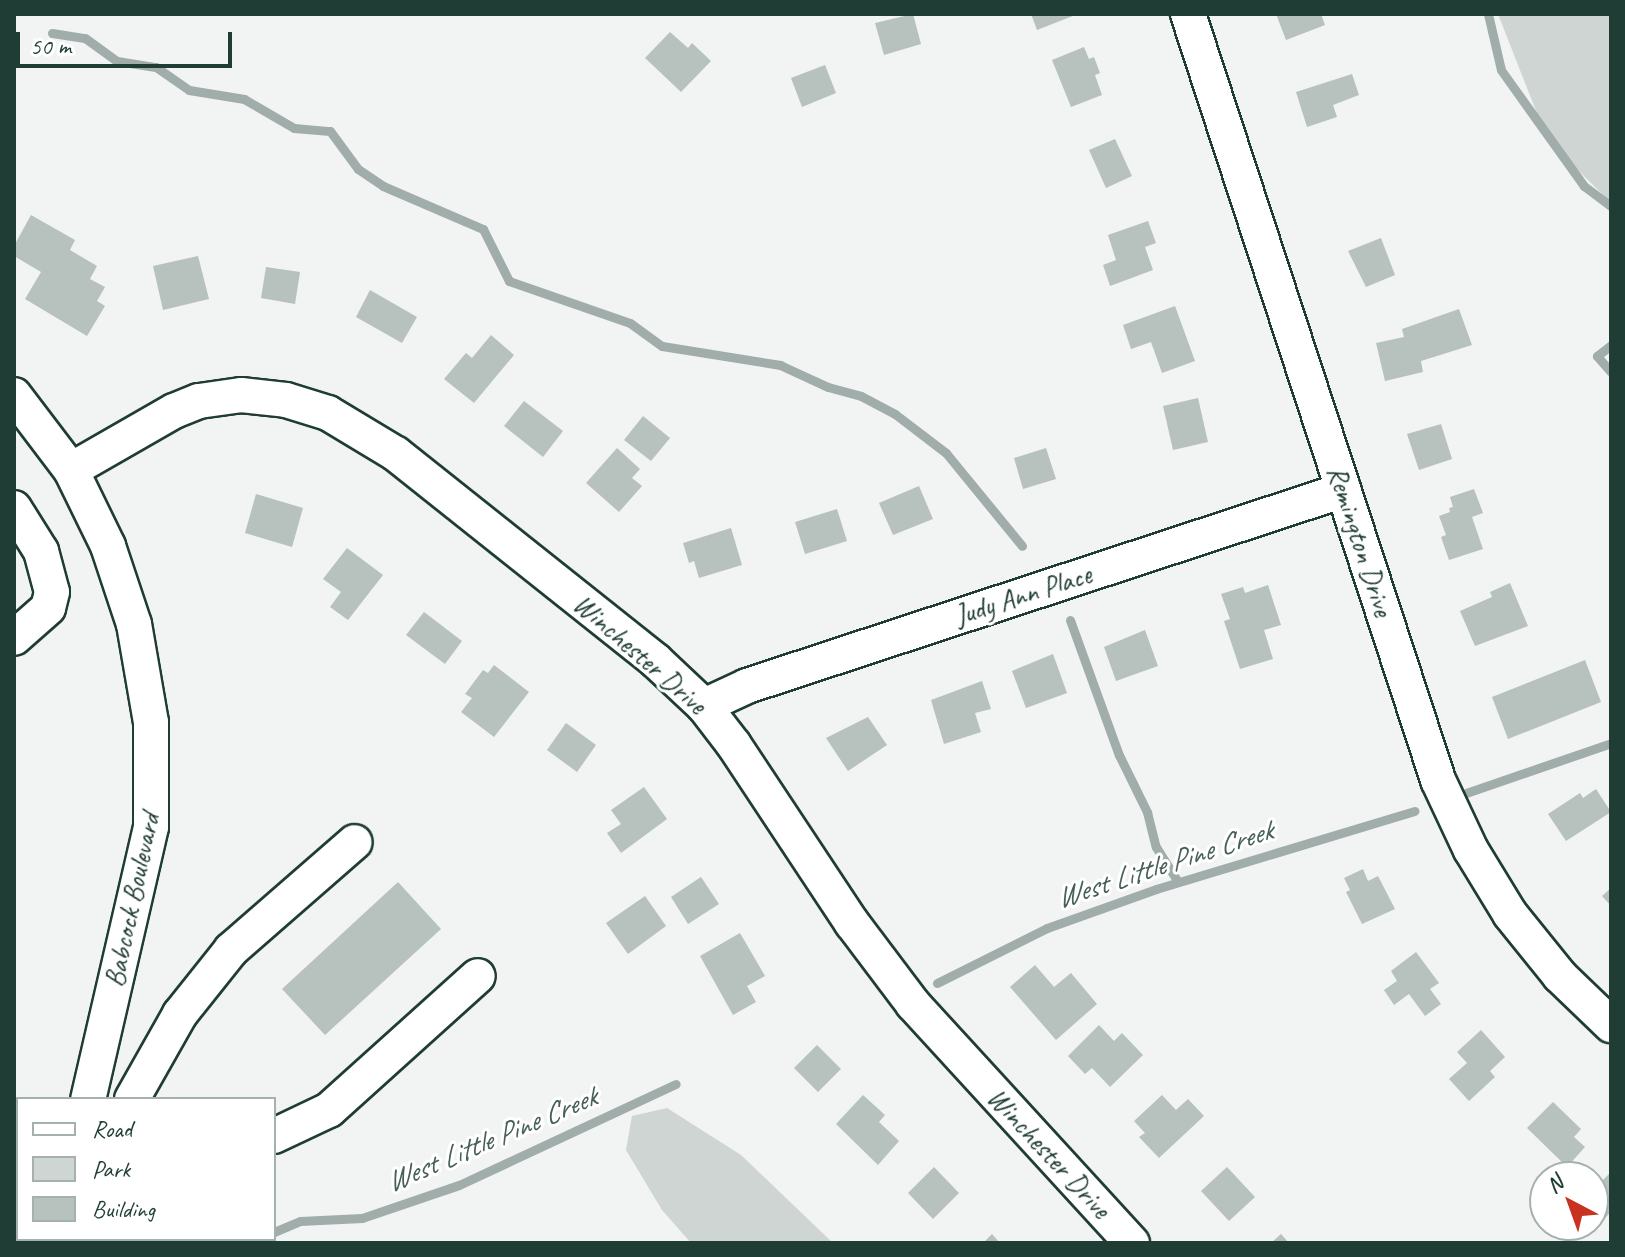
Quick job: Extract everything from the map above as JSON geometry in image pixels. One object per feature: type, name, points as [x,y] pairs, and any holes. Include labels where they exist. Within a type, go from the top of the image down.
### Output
[{"type":"street","name":"Remington Drive","points":[[1188,14],[1424,740],[1452,812],[1489,882],[1517,924],[1560,976],[1611,1025]]},
{"type":"street","name":"Babcock Boulevard","points":[[14,395],[71,470],[120,575],[134,624],[151,722],[151,827],[88,1097]]},
{"type":"street","name":"Winchester Drive","points":[[71,470],[174,411],[220,396],[266,396],[328,413],[396,454],[655,660],[704,706],[734,745],[852,923],[913,1004],[1132,1243]]},
{"type":"street","name":"Judy Ann Place","points":[[704,706],[747,686],[1344,490]]},
{"type":"street","points":[[14,508],[41,551],[52,592],[48,608],[14,638]]},
{"type":"street","points":[[133,1097],[180,1014],[221,961],[355,842]]},
{"type":"street","points":[[276,1135],[329,1110],[478,976]]},
{"type":"green space","points":[[1498,14],[1611,14],[1611,203],[1547,139]]},
{"type":"green space","points":[[667,1108],[741,1155],[833,1243],[691,1243],[662,1210],[626,1150],[632,1116]]},
{"type":"building","points":[[913,14],[921,44],[884,55],[875,23]]},
{"type":"building","points":[[1031,14],[1078,14],[1037,30]]},
{"type":"building","points":[[1276,14],[1321,14],[1325,25],[1286,40]]},
{"type":"building","points":[[670,32],[688,48],[692,43],[711,61],[681,92],[645,58]]},
{"type":"building","points":[[1084,47],[1089,59],[1094,57],[1100,73],[1095,75],[1102,95],[1071,107],[1052,60]]},
{"type":"building","points":[[825,65],[836,93],[802,107],[791,78]]},
{"type":"building","points":[[1352,74],[1359,95],[1333,105],[1337,117],[1307,127],[1296,92]]},
{"type":"building","points":[[1115,139],[1132,176],[1106,188],[1089,150]]},
{"type":"building","points":[[31,215],[75,240],[70,250],[97,266],[90,279],[105,287],[97,301],[105,306],[87,336],[25,299],[41,272],[14,256],[14,246]]},
{"type":"building","points":[[1148,221],[1156,243],[1145,247],[1153,270],[1110,286],[1103,265],[1116,260],[1108,235]]},
{"type":"building","points":[[1381,238],[1395,275],[1366,287],[1348,251]]},
{"type":"building","points":[[198,256],[209,299],[163,310],[153,266]]},
{"type":"building","points":[[266,267],[300,272],[295,304],[261,298]]},
{"type":"building","points":[[370,290],[417,317],[402,343],[356,317]]},
{"type":"building","points":[[1175,306],[1195,361],[1162,373],[1151,342],[1131,349],[1123,325]]},
{"type":"building","points":[[1459,309],[1472,345],[1421,361],[1423,372],[1385,381],[1376,343],[1404,337],[1402,329]]},
{"type":"building","points":[[491,335],[514,355],[474,403],[444,379],[466,353],[472,358]]},
{"type":"building","points":[[1198,398],[1208,442],[1173,450],[1163,406]]},
{"type":"building","points":[[524,401],[563,431],[543,457],[504,426]]},
{"type":"building","points":[[643,416],[670,438],[651,461],[624,440]]},
{"type":"building","points":[[1441,424],[1452,459],[1419,470],[1407,434]]},
{"type":"building","points":[[617,448],[640,469],[632,478],[642,486],[619,512],[586,483]]},
{"type":"building","points":[[1046,448],[1056,479],[1023,489],[1014,458]]},
{"type":"building","points":[[919,486],[933,519],[893,535],[879,503]]},
{"type":"building","points":[[1474,489],[1483,513],[1472,517],[1483,549],[1449,560],[1441,537],[1446,535],[1439,516],[1450,512],[1449,508],[1453,507],[1450,497]]},
{"type":"building","points":[[256,494],[303,508],[292,547],[245,533]]},
{"type":"building","points":[[837,509],[847,541],[805,554],[795,522]]},
{"type":"building","points":[[731,528],[742,565],[699,578],[694,561],[689,563],[683,543]]},
{"type":"building","points":[[347,548],[383,575],[348,620],[330,607],[341,592],[323,579]]},
{"type":"building","points":[[1510,583],[1528,626],[1475,646],[1460,611],[1492,597],[1490,592]]},
{"type":"building","points":[[1268,585],[1281,625],[1264,630],[1273,659],[1240,669],[1224,621],[1230,619],[1221,594],[1243,587],[1245,593]]},
{"type":"building","points":[[424,612],[462,641],[445,664],[406,635]]},
{"type":"building","points":[[1145,630],[1158,666],[1116,681],[1104,647]]},
{"type":"building","points":[[1053,654],[1067,693],[1026,708],[1012,671]]},
{"type":"building","points":[[1585,660],[1601,702],[1508,739],[1492,697]]},
{"type":"building","points":[[494,665],[529,692],[494,737],[461,712],[472,698],[465,694],[483,670],[488,673]]},
{"type":"building","points":[[982,681],[991,709],[975,713],[981,732],[944,744],[931,700]]},
{"type":"building","points":[[868,717],[887,745],[848,771],[826,738]]},
{"type":"building","points":[[566,723],[596,745],[577,772],[547,750]]},
{"type":"building","points":[[644,787],[667,819],[621,853],[607,833],[621,824],[611,810]]},
{"type":"building","points":[[1596,789],[1611,812],[1566,841],[1548,814],[1580,793],[1583,798]]},
{"type":"building","points":[[1363,869],[1368,881],[1378,876],[1395,909],[1362,924],[1346,892],[1350,890],[1344,878]]},
{"type":"building","points":[[701,877],[719,904],[688,924],[671,897]]},
{"type":"building","points":[[398,882],[441,929],[325,1035],[282,989]]},
{"type":"building","points":[[1611,888],[1611,906],[1602,896]]},
{"type":"building","points":[[645,896],[666,926],[628,954],[606,923]]},
{"type":"building","points":[[740,933],[765,976],[747,986],[756,1002],[733,1015],[700,956]]},
{"type":"building","points":[[1416,952],[1439,983],[1430,989],[1441,1004],[1425,1016],[1409,994],[1394,1005],[1384,990],[1397,981],[1391,971]]},
{"type":"building","points":[[1035,965],[1054,987],[1071,973],[1097,1004],[1056,1040],[1010,987]]},
{"type":"building","points":[[1099,1025],[1114,1041],[1122,1033],[1143,1055],[1110,1087],[1092,1068],[1085,1074],[1068,1056]]},
{"type":"building","points":[[1481,1030],[1505,1057],[1490,1071],[1495,1077],[1469,1101],[1449,1079],[1467,1063],[1457,1052]]},
{"type":"building","points":[[817,1045],[841,1069],[818,1092],[794,1068]]},
{"type":"building","points":[[863,1095],[885,1115],[879,1122],[899,1141],[878,1165],[836,1124]]},
{"type":"building","points":[[1162,1095],[1176,1110],[1188,1099],[1204,1116],[1159,1158],[1139,1137],[1145,1133],[1134,1121]]},
{"type":"building","points":[[1553,1102],[1581,1129],[1574,1137],[1585,1147],[1572,1161],[1561,1161],[1527,1128]]},
{"type":"building","points":[[934,1167],[959,1193],[933,1219],[908,1193]]},
{"type":"building","points":[[1227,1167],[1255,1197],[1229,1221],[1201,1191]]},
{"type":"building","points":[[1611,1172],[1609,1214],[1609,1174]]},
{"type":"building","points":[[992,1234],[1000,1243],[983,1243]]},
{"type":"building","points":[[1281,1234],[1289,1243],[1271,1243]]},
{"type":"waterway","points":[[1488,14],[1501,70],[1584,186],[1611,206]]},
{"type":"waterway","points":[[52,33],[85,38],[117,61],[156,67],[189,90],[244,99],[294,128],[330,131],[358,169],[383,186],[483,229],[509,281],[630,323],[662,346],[780,365],[828,387],[861,396],[895,414],[946,453],[1022,546]]},
{"type":"waterway","points":[[1611,345],[1597,356],[1611,372]]},
{"type":"waterway","points":[[1070,620],[1119,755],[1147,812],[1156,847],[1178,882]]},
{"type":"waterway","name":"West Little Pine Creek","points":[[1466,793],[1611,743]]},
{"type":"waterway","name":"West Little Pine Creek","points":[[937,983],[1047,928],[1156,889],[1414,811]]},
{"type":"waterway","name":"West Little Pine Creek","points":[[276,1231],[300,1221],[362,1218],[459,1185],[676,1084]]},
{"type":"waterway","name":"West Little Pine Creek","points":[[255,1243],[258,1241]]}]
